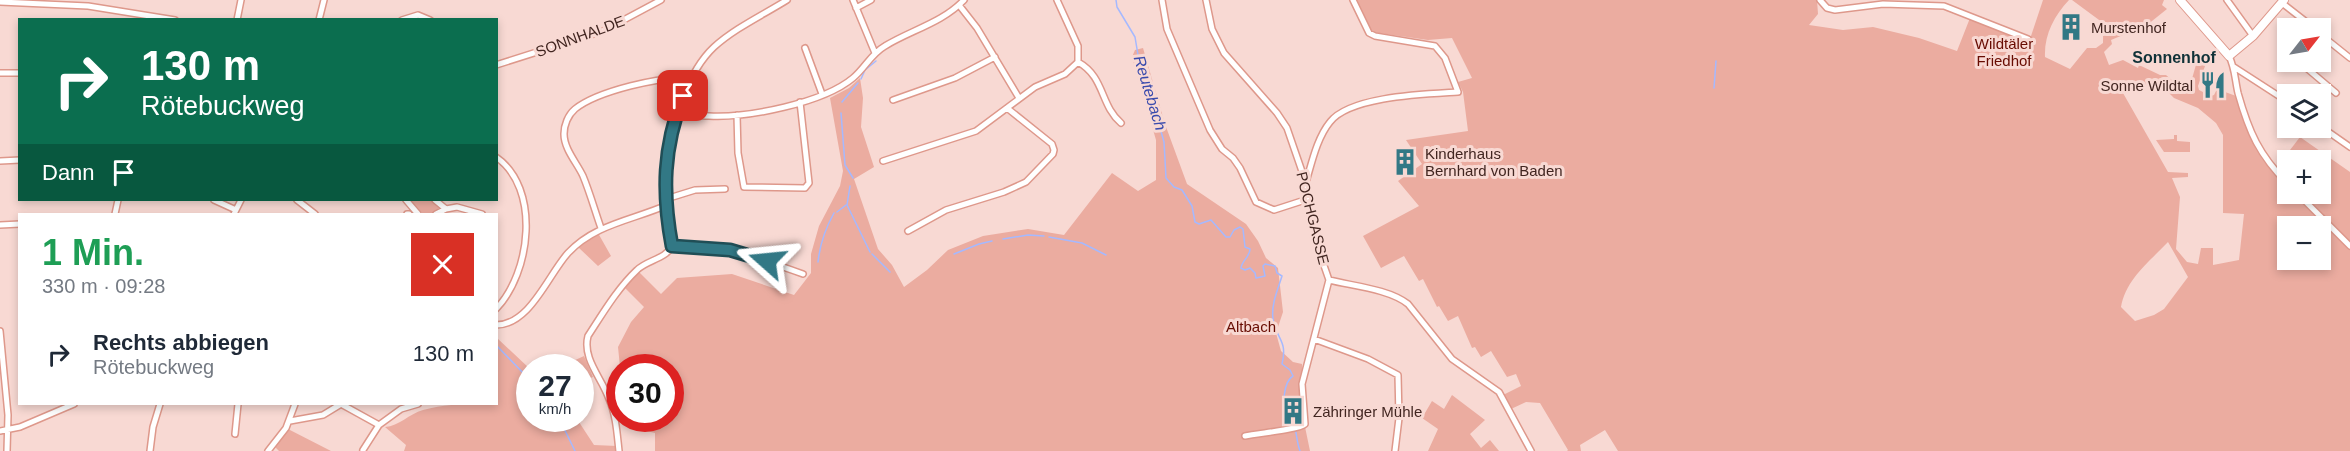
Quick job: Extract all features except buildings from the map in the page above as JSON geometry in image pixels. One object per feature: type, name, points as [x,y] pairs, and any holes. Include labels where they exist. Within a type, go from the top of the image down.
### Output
[{"type":"street","points":[[237,18],[241,0]]},
{"type":"street","points":[[320,18],[324,0]]},
{"type":"street","name":"SONNHALDE","points":[[498,64],[603,31],[661,0]]},
{"type":"street","points":[[618,451],[611,403],[588,355],[586,344],[588,336],[618,290],[642,265],[666,254],[672,246],[667,202],[666,160],[677,112],[690,80],[714,47],[787,0]]},
{"type":"street","points":[[853,0],[875,52]]},
{"type":"street","points":[[856,8],[871,0]]},
{"type":"street","points":[[677,112],[708,116],[737,115],[800,102],[822,94],[853,78],[875,52],[934,22],[964,0]]},
{"type":"street","points":[[883,161],[968,135],[985,126],[1035,87],[1070,71],[1078,62],[1078,46],[1057,0]]},
{"type":"street","points":[[1162,0],[1167,29],[1210,130],[1222,150],[1233,158],[1240,168],[1256,202],[1274,210],[1308,199]]},
{"type":"street","name":"POCHGASSE","points":[[1206,0],[1212,29],[1224,52],[1277,113],[1287,128],[1306,183],[1320,254],[1329,280],[1302,384],[1303,426],[1245,436]]},
{"type":"street","points":[[1306,183],[1323,132],[1337,115],[1363,104],[1388,99],[1458,92],[1445,58],[1435,46],[1369,33],[1353,0]]},
{"type":"street","points":[[2180,0],[2229,56],[2234,67],[2238,93],[2255,142],[2265,160],[2277,173]]},
{"type":"street","points":[[2227,0],[2253,36]]},
{"type":"street","points":[[1822,1],[1835,10],[1922,2],[1944,6],[2028,39]]},
{"type":"street","points":[[0,2],[88,6],[163,18]]},
{"type":"street","points":[[2229,56],[2253,36],[2283,2],[2302,18]]},
{"type":"street","points":[[959,5],[977,28],[1018,98]]},
{"type":"street","points":[[408,18],[418,15],[425,18]]},
{"type":"street","points":[[2331,43],[2350,58]]},
{"type":"street","points":[[805,48],[822,94]]},
{"type":"street","points":[[893,100],[955,78],[995,57]]},
{"type":"street","points":[[1078,62],[1095,75],[1114,117],[1121,123]]},
{"type":"street","points":[[2234,67],[2277,95]]},
{"type":"street","points":[[2310,72],[2336,93]]},
{"type":"street","points":[[0,73],[18,73]]},
{"type":"street","points":[[601,228],[582,175],[566,144],[564,134],[567,119],[574,110],[611,92],[651,82],[682,78],[690,80]]},
{"type":"street","points":[[737,115],[738,153],[744,188],[805,188],[809,183],[800,102]]},
{"type":"street","points":[[908,231],[945,210],[1004,192],[1026,182],[1053,154],[1052,144],[1007,108]]},
{"type":"street","points":[[2331,134],[2350,147]]},
{"type":"street","points":[[498,158],[507,165],[518,183],[526,228],[520,265],[504,301],[498,307]]},
{"type":"street","points":[[0,161],[18,160]]},
{"type":"street","points":[[498,326],[510,324],[525,313],[571,250],[601,228],[695,190],[724,189]]},
{"type":"street","points":[[216,201],[235,212]]},
{"type":"street","points":[[298,201],[314,213]]},
{"type":"street","points":[[407,201],[417,213]]},
{"type":"street","points":[[436,201],[446,209]]},
{"type":"street","points":[[2308,204],[2350,246]]},
{"type":"street","points":[[438,213],[457,207],[478,213]]},
{"type":"street","points":[[0,225],[18,224]]},
{"type":"street","points":[[672,246],[730,250],[803,274]]},
{"type":"street","points":[[1329,280],[1399,297],[1452,359],[1499,392],[1531,451]]},
{"type":"street","points":[[0,331],[8,430],[6,451]]},
{"type":"street","points":[[1314,339],[1368,359],[1398,375],[1399,418],[1395,451]]},
{"type":"street","points":[[0,431],[20,427],[72,405]]},
{"type":"street","points":[[150,451],[153,427],[160,405]]},
{"type":"street","points":[[235,434],[238,405]]},
{"type":"street","points":[[268,451],[290,420],[295,405]]},
{"type":"street","points":[[290,420],[323,415],[338,405]]},
{"type":"street","points":[[342,405],[379,425]]},
{"type":"street","points":[[363,450],[379,425],[401,409],[415,405]]},
{"type":"green space","name":"Wildtäler Friedhof","points":[[1356,0],[1817,0],[1818,14],[1809,25],[1843,30],[1873,27],[1919,38],[1957,51],[1970,18],[2029,42],[2043,0],[2069,0],[2051,26],[2046,41],[2045,57],[2070,69],[2087,48],[2096,48],[2103,43],[2103,36],[2114,31],[2072,0],[2164,0],[2162,5],[2167,9],[2147,25],[2111,40],[2112,44],[2104,52],[2109,65],[2123,60],[2138,68],[2139,65],[2160,75],[2166,75],[2174,82],[2190,86],[2197,61],[2201,61],[2205,66],[2198,86],[2199,90],[2211,96],[2217,89],[2236,96],[2246,127],[2259,154],[2273,172],[2277,167],[2277,204],[2331,204],[2331,159],[2350,172],[2350,451],[1618,451],[1605,430],[1580,445],[1581,451],[1567,451],[1540,403],[1526,402],[1511,409],[1503,395],[1521,386],[1516,374],[1507,377],[1491,351],[1481,357],[1475,347],[1472,348],[1458,316],[1448,321],[1439,306],[1437,307],[1423,279],[1419,281],[1404,256],[1381,268],[1363,236],[1419,206],[1398,181],[1422,164],[1406,140],[1468,131],[1463,92],[1458,82],[1472,78],[1452,38],[1428,40],[1372,32]],"holes":[[[2156,85],[2164,88],[2174,98],[2198,108],[2216,123],[2223,135],[2223,213],[2244,214],[2239,260],[2213,265],[2213,248],[2201,248],[2198,264],[2187,262],[2176,249],[2180,197],[2172,178],[2188,177],[2188,173],[2168,172],[2119,86]],[[2168,242],[2188,277],[2164,309],[2135,321],[2121,307],[2124,297],[2133,279]]]},
{"type":"green space","name":"Altbach","points":[[1143,48],[1165,124],[1187,184],[1246,224],[1266,258],[1278,268],[1283,312],[1276,333],[1281,351],[1293,362],[1302,364],[1304,422],[1310,451],[655,451],[655,433],[651,432],[684,432],[684,354],[619,354],[618,347],[631,322],[644,307],[623,286],[638,271],[661,294],[677,278],[732,274],[794,295],[811,273],[811,254],[819,226],[840,186],[843,171],[830,98],[849,88],[860,78],[863,98],[861,127],[874,167],[854,179],[878,249],[892,265],[904,287],[948,250],[983,236],[1028,229],[1064,235],[1112,173],[1138,191],[1156,180],[1156,140],[1132,57],[1135,50]]},
{"type":"green space","points":[[2174,135],[2177,135],[2177,141],[2190,142],[2190,152],[2164,152],[2156,140],[2174,139]]},
{"type":"green space","points":[[2301,138],[2319,150],[2290,150]]},
{"type":"green space","points":[[411,201],[432,201],[440,206],[436,213],[422,213]]},
{"type":"green space","points":[[598,233],[611,256],[598,266],[578,247]]},
{"type":"green space","points":[[498,339],[516,356],[516,432],[586,432],[594,445],[617,446],[617,451],[404,451],[406,445],[385,427],[432,408],[450,405],[498,405]]},
{"type":"green space","points":[[1452,395],[1485,420],[1470,434],[1481,448],[1490,440],[1499,451],[1428,451],[1438,429],[1422,418],[1432,401],[1444,409]]},
{"type":"green space","points":[[288,429],[331,451],[279,451],[275,447]]},
{"type":"waterway","name":"Reutebach","points":[[1116,0],[1117,7],[1135,37],[1138,55],[1153,92],[1153,103],[1164,142],[1166,178],[1174,187],[1182,190],[1192,206],[1195,222],[1199,224],[1211,220],[1226,237],[1230,237],[1234,230],[1240,227],[1243,229],[1245,247],[1250,249],[1241,268],[1245,270],[1250,268],[1256,278],[1265,276],[1263,266],[1265,264],[1275,266],[1277,273],[1282,276],[1274,302],[1273,319],[1283,344],[1282,364],[1290,370],[1293,376],[1285,389],[1284,406],[1287,416],[1293,423],[1300,451]]},
{"type":"waterway","points":[[861,79],[865,70],[876,61]]},
{"type":"waterway","points":[[1714,88],[1716,61]]},
{"type":"waterway","points":[[842,102],[858,83]]},
{"type":"waterway","points":[[841,113],[845,165],[853,178]]},
{"type":"waterway","points":[[850,186],[847,205],[870,252]]},
{"type":"waterway","points":[[837,212],[846,205]]},
{"type":"waterway","points":[[818,262],[823,236],[834,213]]},
{"type":"waterway","points":[[1003,239],[1028,235],[1044,236]]},
{"type":"waterway","points":[[1049,237],[1082,243],[1106,255]]},
{"type":"waterway","points":[[954,254],[992,241]]},
{"type":"waterway","points":[[872,254],[890,272]]},
{"type":"waterway","points":[[498,347],[516,366]]},
{"type":"waterway","points":[[566,432],[575,451]]},
{"type":"place","name":"Murstenhof","points":[[2071,27]]},
{"type":"place","name":"Sonne Wildtal","points":[[2213,85]]},
{"type":"place","name":"Kinderhaus Bernhard von Baden","points":[[1405,162]]},
{"type":"place","name":"Zähringer Mühle","points":[[1293,411]]},
{"type":"district","name":"Sonnenhof","points":[[2174,57]]},
{"type":"route","points":[[683,96],[668,144],[665,168],[672,246],[730,250],[767,261]]}]
